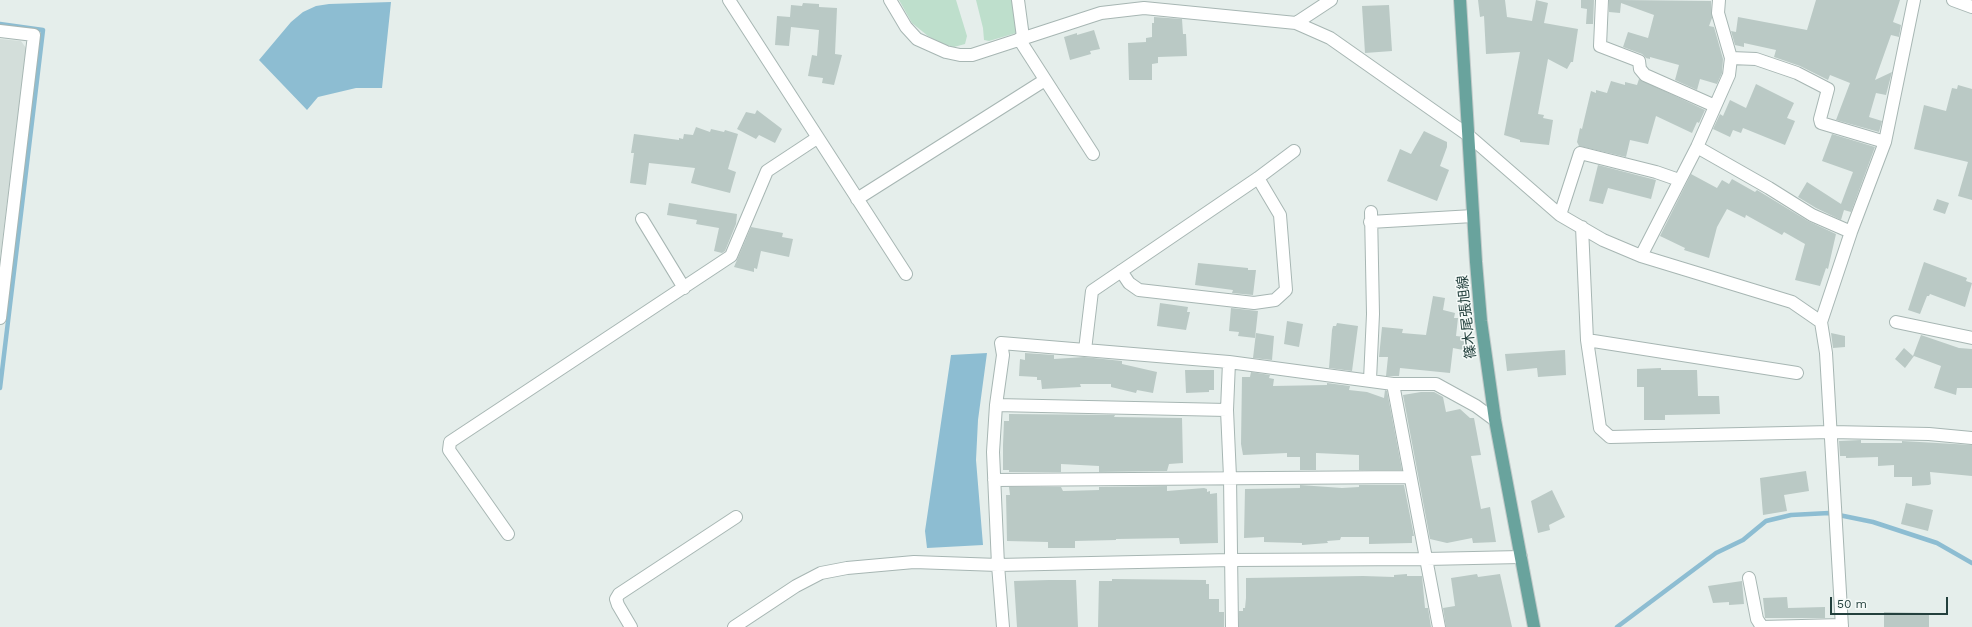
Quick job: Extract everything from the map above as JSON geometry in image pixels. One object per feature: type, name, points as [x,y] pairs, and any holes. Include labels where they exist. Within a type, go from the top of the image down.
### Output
[{"type":"main road","name":"篠木尾張旭線","points":[[1460,0],[1481,321],[1495,420],[1534,627]]},
{"type":"street","points":[[729,0],[906,274]]},
{"type":"street","points":[[890,0],[906,26],[918,39],[946,52],[960,55],[972,55],[1100,13],[1144,4],[1296,23],[1330,38],[1468,135],[1560,215],[1603,240],[1641,256],[1792,302],[1821,322]]},
{"type":"street","points":[[1018,0],[1021,38],[1045,80],[1093,154]]},
{"type":"street","points":[[1296,23],[1331,0]]},
{"type":"street","points":[[1602,0],[1600,46],[1639,61],[1640,69],[1645,75],[1715,106]]},
{"type":"street","points":[[1641,256],[1697,147],[1729,75],[1731,58],[1718,13],[1719,0]]},
{"type":"street","points":[[1749,578],[1758,619],[1762,627],[1842,626],[1826,353],[1821,322],[1851,232],[1885,142],[1914,0]]},
{"type":"street","points":[[1953,0],[1972,7]]},
{"type":"street","points":[[0,31],[34,35],[0,318]]},
{"type":"street","points":[[1731,58],[1756,59],[1797,73],[1828,89],[1820,119],[1821,123],[1885,142]]},
{"type":"street","points":[[857,199],[1045,80]]},
{"type":"street","points":[[508,534],[449,450],[450,442],[731,256],[767,171],[817,138]]},
{"type":"street","points":[[1697,147],[1769,188],[1812,215],[1851,232]]},
{"type":"street","points":[[1085,350],[1092,291],[1258,178],[1294,151]]},
{"type":"street","points":[[1560,215],[1580,153],[1656,172],[1679,180]]},
{"type":"street","points":[[1121,270],[1129,283],[1139,290],[1254,303],[1275,300],[1286,290],[1280,215],[1258,178]]},
{"type":"street","points":[[1370,380],[1373,314],[1370,217],[1473,216]]},
{"type":"street","points":[[642,219],[684,288]]},
{"type":"street","points":[[1582,227],[1586,340],[1600,428],[1610,437],[1831,432],[1929,434],[1972,438]]},
{"type":"street","points":[[1896,322],[1972,338]]},
{"type":"street","points":[[1586,340],[1797,373]]},
{"type":"street","points":[[1003,627],[998,565],[993,452],[996,405],[1003,355],[1000,343],[1229,362],[1393,384],[1436,384],[1476,406],[1495,420]]},
{"type":"street","points":[[1229,362],[1227,410],[1230,477],[1232,627]]},
{"type":"street","points":[[1393,384],[1439,627]]},
{"type":"street","points":[[996,405],[1227,410]]},
{"type":"street","points":[[994,480],[1230,477],[1410,477]]},
{"type":"street","points":[[631,627],[618,605],[616,599],[619,594],[736,517]]},
{"type":"street","points":[[734,627],[796,586],[821,573],[847,568],[914,562],[998,565],[1231,560],[1426,559],[1521,556]]},
{"type":"shaded area","points":[[0,39],[21,41],[26,48],[0,259]]},
{"type":"green space","points":[[899,0],[956,0],[967,36],[965,44],[954,47],[943,44],[928,36],[912,23]]},
{"type":"green space","points":[[976,0],[1014,0],[1018,29],[1016,33],[989,41],[984,40],[983,28]]},
{"type":"water","points":[[391,2],[382,88],[356,88],[318,97],[307,110],[259,60],[291,22],[303,12],[316,6],[329,4]]},
{"type":"water","points":[[987,353],[978,420],[976,460],[983,545],[927,548],[925,531],[951,355]]},
{"type":"building","points":[[1478,0],[1505,0],[1507,17],[1532,21],[1536,0],[1548,3],[1544,23],[1578,29],[1573,62],[1571,62],[1567,69],[1548,59],[1538,114],[1544,115],[1543,118],[1553,120],[1549,145],[1520,142],[1520,140],[1504,135],[1520,52],[1486,54],[1484,16],[1480,17]]},
{"type":"building","points":[[1581,0],[1594,0],[1593,24],[1586,24],[1587,9],[1581,8]]},
{"type":"building","points":[[1609,0],[1711,1],[1712,18],[1709,26],[1714,27],[1723,59],[1722,73],[1717,84],[1700,79],[1697,90],[1675,80],[1679,65],[1650,57],[1650,59],[1646,58],[1642,54],[1623,47],[1628,32],[1648,38],[1654,15],[1621,3],[1620,13],[1609,12]]},
{"type":"building","points":[[1816,0],[1900,0],[1893,22],[1901,25],[1899,37],[1891,35],[1875,80],[1892,72],[1886,95],[1876,93],[1869,117],[1882,121],[1879,132],[1836,120],[1850,83],[1830,75],[1828,80],[1800,66],[1774,57],[1776,50],[1744,43],[1744,47],[1735,45],[1731,31],[1736,32],[1738,17],[1807,30]]},
{"type":"building","points":[[803,3],[819,4],[819,7],[837,8],[835,54],[842,55],[834,85],[822,83],[823,78],[808,76],[812,55],[817,56],[819,30],[791,27],[789,46],[775,45],[777,16],[790,17],[791,5],[802,6]]},
{"type":"building","points":[[1389,5],[1392,51],[1365,53],[1362,6]]},
{"type":"building","points":[[1154,17],[1182,19],[1183,34],[1186,34],[1187,56],[1158,57],[1158,63],[1152,64],[1152,80],[1129,80],[1128,43],[1146,42],[1146,38],[1152,37],[1152,23],[1154,23]]},
{"type":"building","points":[[1094,30],[1100,49],[1090,51],[1091,54],[1070,60],[1064,37]]},
{"type":"building","points":[[1639,79],[1705,110],[1692,133],[1656,116],[1648,144],[1630,140],[1626,157],[1579,146],[1577,142],[1580,128],[1582,129],[1591,91],[1596,93],[1596,90],[1607,93],[1611,81],[1625,85],[1625,82],[1637,85]]},
{"type":"building","points":[[1756,84],[1794,103],[1787,118],[1795,121],[1785,145],[1743,128],[1741,133],[1733,130],[1730,137],[1713,129],[1720,114],[1723,116],[1730,100],[1746,108]]},
{"type":"building","points":[[1958,85],[1972,89],[1972,200],[1958,196],[1968,162],[1914,149],[1924,105],[1946,111],[1952,88],[1957,89]]},
{"type":"building","points":[[757,110],[782,129],[775,143],[759,135],[756,139],[737,129],[746,112],[755,114]]},
{"type":"building","points":[[696,127],[710,132],[711,129],[724,132],[725,130],[738,134],[728,169],[736,172],[730,193],[691,183],[695,168],[649,163],[646,185],[630,183],[634,153],[631,153],[634,134],[679,140],[679,138],[683,139],[684,134],[693,135]]},
{"type":"building","points":[[1424,131],[1447,142],[1447,147],[1440,166],[1449,170],[1437,201],[1387,181],[1400,149],[1411,154]]},
{"type":"building","points":[[1832,134],[1875,147],[1851,212],[1844,210],[1841,220],[1816,208],[1798,197],[1807,182],[1841,204],[1853,172],[1822,161]]},
{"type":"building","points":[[1598,165],[1656,180],[1651,199],[1608,188],[1603,204],[1589,201]]},
{"type":"building","points":[[1691,174],[1717,188],[1722,180],[1729,184],[1732,179],[1755,192],[1757,190],[1808,221],[1836,234],[1828,269],[1826,268],[1820,286],[1795,280],[1805,244],[1784,232],[1782,235],[1746,215],[1745,218],[1727,209],[1717,227],[1709,258],[1684,250],[1685,248],[1660,236]]},
{"type":"building","points":[[1937,199],[1949,203],[1945,214],[1933,210]]},
{"type":"building","points":[[669,203],[737,214],[736,224],[725,251],[722,253],[714,251],[719,228],[696,224],[697,220],[667,215]]},
{"type":"building","points":[[751,227],[783,233],[782,237],[793,239],[789,257],[761,251],[757,269],[754,268],[754,272],[734,267]]},
{"type":"building","points":[[1924,262],[1967,278],[1966,281],[1972,283],[1965,307],[1930,294],[1927,296],[1920,314],[1908,310]]},
{"type":"building","points":[[1198,263],[1256,270],[1253,295],[1232,293],[1233,290],[1195,285]]},
{"type":"building","points":[[1433,296],[1445,298],[1443,310],[1455,313],[1454,318],[1458,318],[1456,336],[1465,337],[1463,350],[1453,348],[1450,373],[1400,368],[1399,376],[1386,376],[1388,357],[1379,357],[1382,327],[1403,329],[1402,333],[1426,335]]},
{"type":"building","points":[[1160,303],[1188,307],[1187,312],[1190,312],[1186,330],[1157,326]]},
{"type":"building","points":[[1231,308],[1258,311],[1255,338],[1238,336],[1239,332],[1229,331]]},
{"type":"building","points":[[1287,321],[1303,324],[1299,347],[1284,344]]},
{"type":"building","points":[[1337,323],[1358,326],[1352,371],[1329,368],[1332,330],[1333,326],[1336,326]]},
{"type":"building","points":[[1256,333],[1274,336],[1272,360],[1253,358]]},
{"type":"building","points":[[1831,333],[1845,336],[1845,347],[1833,348]]},
{"type":"building","points":[[1921,335],[1959,348],[1972,349],[1972,388],[1957,388],[1956,395],[1934,388],[1941,366],[1914,356],[1905,368],[1895,359],[1904,348],[1913,356]]},
{"type":"building","points":[[1565,350],[1566,375],[1538,377],[1537,368],[1507,371],[1505,354]]},
{"type":"building","points":[[1025,353],[1054,355],[1054,359],[1084,357],[1122,361],[1122,364],[1157,372],[1153,393],[1137,390],[1136,393],[1111,387],[1111,384],[1080,384],[1081,387],[1042,389],[1041,380],[1037,380],[1037,377],[1019,376],[1020,359],[1025,360]]},
{"type":"building","points":[[1661,368],[1661,370],[1697,370],[1698,396],[1719,396],[1720,414],[1665,415],[1665,420],[1644,420],[1644,387],[1637,387],[1637,369]]},
{"type":"building","points":[[1185,370],[1214,370],[1214,390],[1209,390],[1209,392],[1186,393]]},
{"type":"building","points":[[1251,372],[1270,375],[1269,378],[1274,379],[1273,386],[1327,385],[1327,383],[1350,386],[1349,390],[1367,392],[1384,398],[1385,390],[1387,391],[1402,470],[1359,470],[1359,455],[1316,453],[1316,470],[1300,470],[1300,457],[1287,457],[1287,453],[1243,455],[1241,444],[1242,377],[1250,377]]},
{"type":"building","points":[[1421,392],[1434,392],[1443,397],[1446,412],[1460,409],[1470,418],[1474,418],[1481,455],[1471,456],[1481,509],[1490,507],[1496,542],[1473,543],[1472,538],[1447,543],[1430,539],[1403,395]]},
{"type":"building","points":[[1009,414],[1115,415],[1114,417],[1182,418],[1183,463],[1169,464],[1167,471],[1099,472],[1099,466],[1061,464],[1061,472],[1009,472],[1009,470],[1003,470],[1003,445],[1004,421],[1009,421]]},
{"type":"building","points":[[1861,440],[1861,443],[1902,443],[1902,441],[1972,445],[1972,476],[1930,472],[1931,484],[1912,486],[1912,477],[1894,477],[1894,465],[1878,466],[1878,457],[1846,458],[1846,456],[1840,456],[1839,441]]},
{"type":"building","points":[[1806,471],[1809,491],[1784,495],[1787,511],[1763,515],[1760,478]]},
{"type":"building","points":[[1300,485],[1342,488],[1359,487],[1359,485],[1404,485],[1414,536],[1412,536],[1412,543],[1369,544],[1369,537],[1341,537],[1340,540],[1327,541],[1328,543],[1302,545],[1302,543],[1264,542],[1264,537],[1244,538],[1245,489],[1300,488]]},
{"type":"building","points":[[1167,486],[1167,491],[1204,488],[1207,489],[1207,492],[1210,491],[1210,494],[1217,493],[1218,543],[1180,544],[1179,538],[1116,539],[1075,541],[1075,548],[1048,548],[1048,542],[1007,541],[1006,495],[1010,495],[1009,487],[1061,487],[1063,491],[1099,490],[1099,487]]},
{"type":"building","points":[[1552,490],[1565,517],[1549,525],[1550,530],[1538,533],[1531,501]]},
{"type":"building","points":[[1906,503],[1933,510],[1928,531],[1901,524]]},
{"type":"building","points":[[1407,574],[1407,576],[1422,576],[1425,608],[1428,608],[1431,627],[1239,627],[1239,611],[1243,611],[1243,608],[1245,608],[1246,578],[1363,576],[1394,577],[1394,575]]},
{"type":"building","points":[[1477,574],[1478,577],[1500,574],[1512,627],[1446,627],[1443,608],[1455,606],[1451,578]]},
{"type":"building","points":[[1112,579],[1206,580],[1206,584],[1209,584],[1209,599],[1219,599],[1219,612],[1224,612],[1224,627],[1098,627],[1099,581],[1112,581]]},
{"type":"building","points":[[1076,580],[1078,627],[1017,627],[1014,581]]},
{"type":"building","points":[[1742,581],[1744,604],[1729,605],[1729,602],[1713,603],[1708,586]]},
{"type":"building","points":[[1787,597],[1788,608],[1825,607],[1825,618],[1765,618],[1763,598]]},
{"type":"building","points":[[1884,612],[1929,613],[1929,627],[1884,627]]},
{"type":"waterway","points":[[0,24],[43,30],[0,388]]},
{"type":"waterway","points":[[1617,627],[1716,553],[1743,540],[1766,521],[1791,515],[1829,513],[1873,522],[1937,543],[1972,563]]}]
